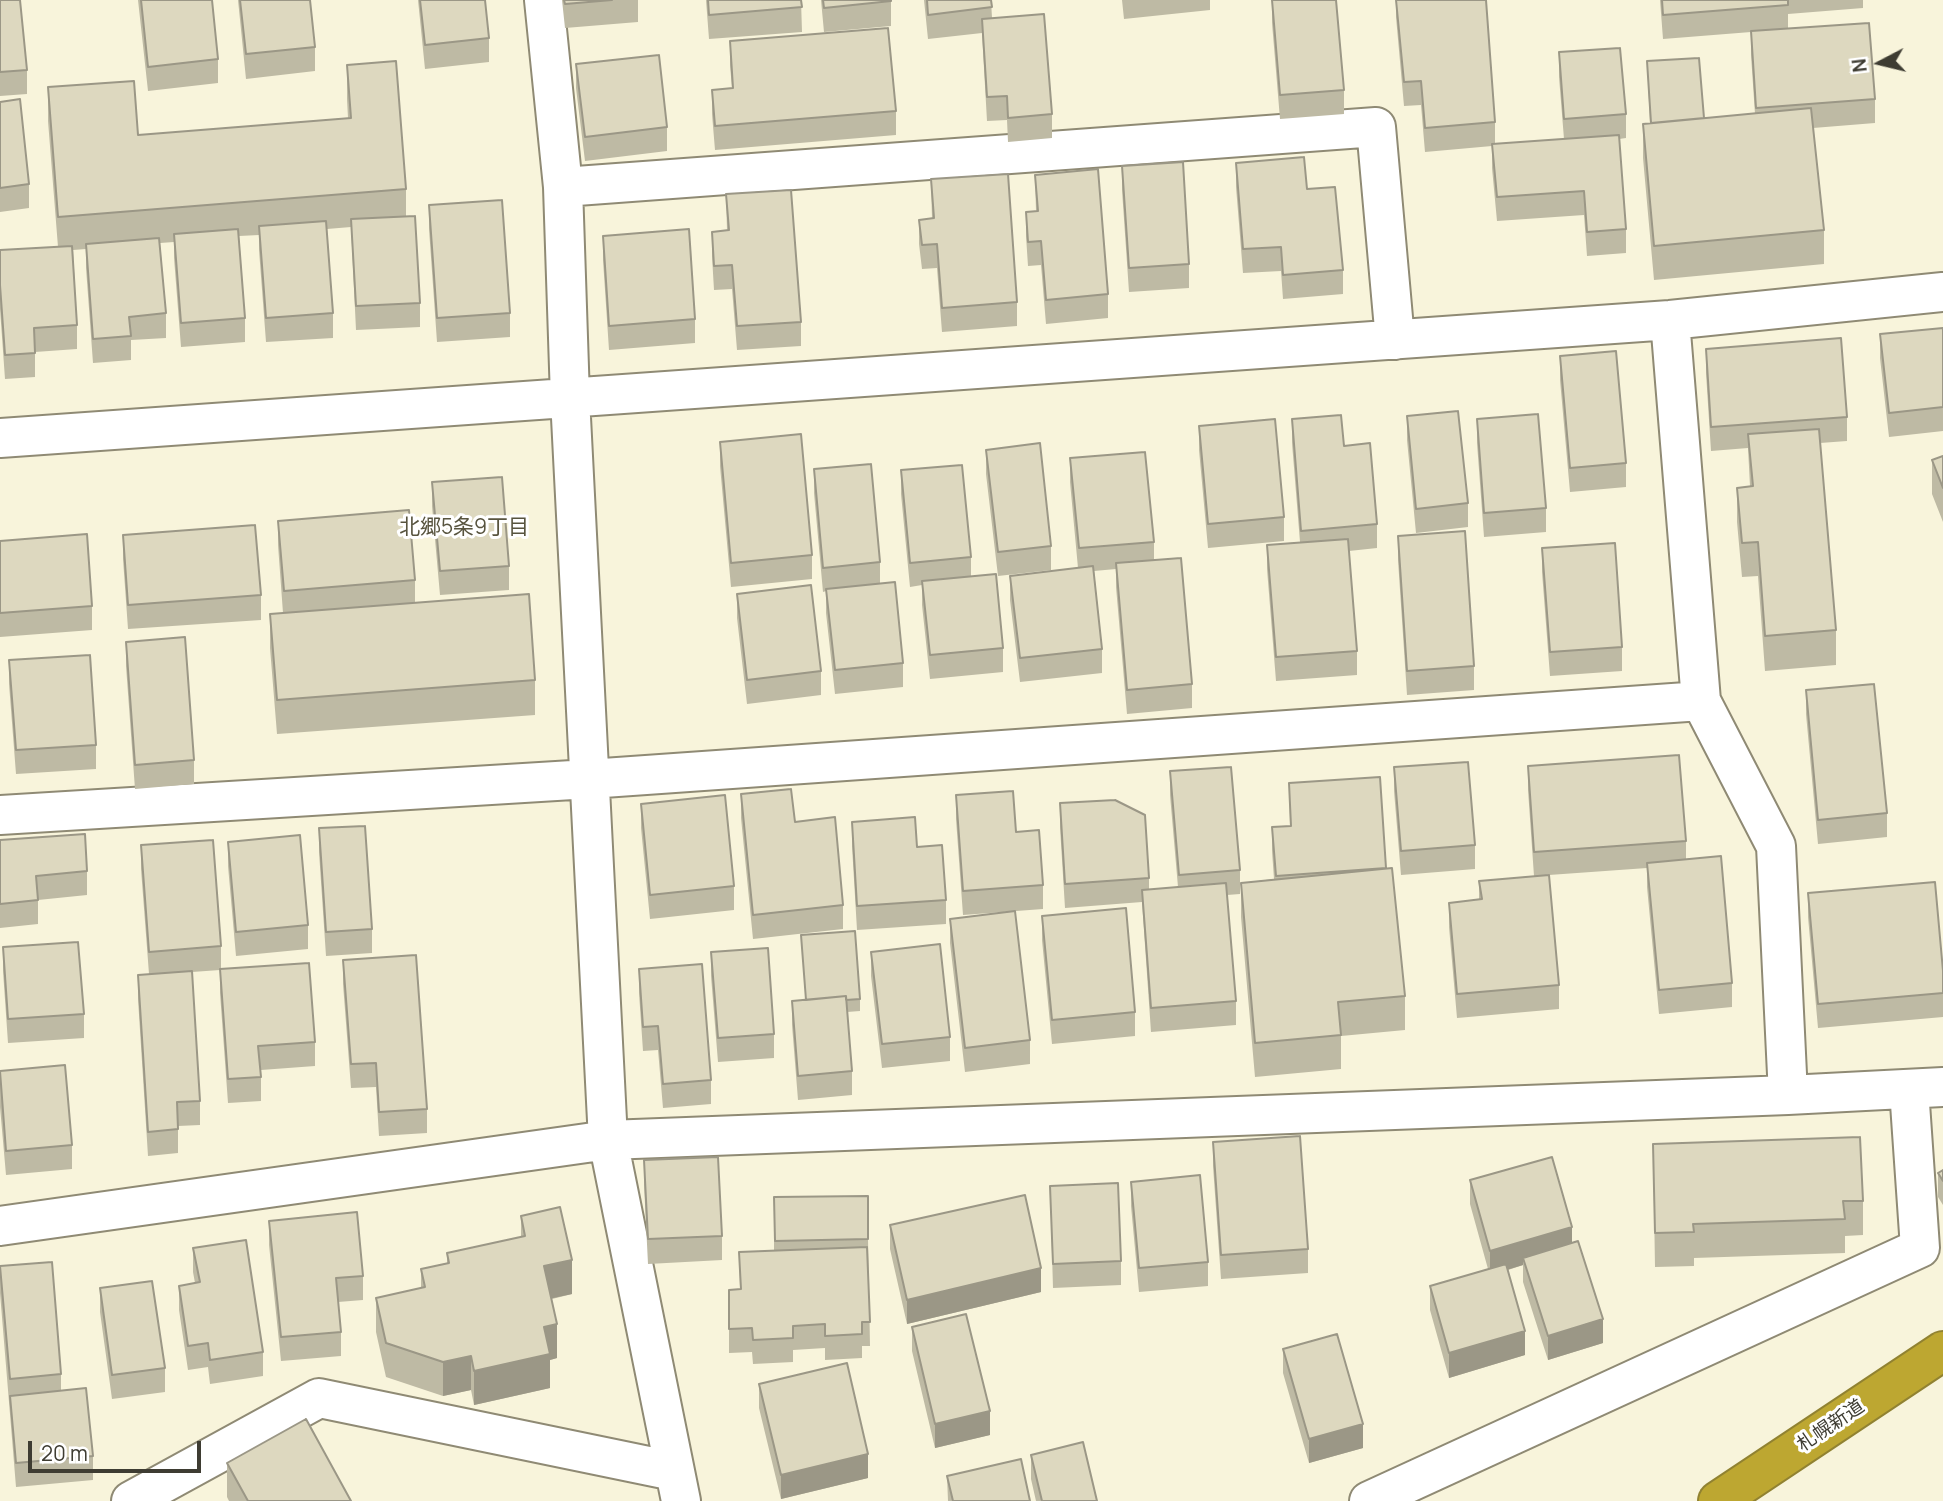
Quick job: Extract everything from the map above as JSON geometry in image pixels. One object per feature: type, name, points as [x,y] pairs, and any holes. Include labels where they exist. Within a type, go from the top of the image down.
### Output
[{"type":"highway","name":"札幌新道","points":[[1718,1501],[1943,1351]]},
{"type":"street","points":[[131,1501],[319,1398],[677,1486],[608,1140],[570,398],[563,187],[544,0]]},
{"type":"street","points":[[563,187],[1376,127],[1395,340]]},
{"type":"street","points":[[0,438],[1670,320],[1943,292]]},
{"type":"street","points":[[1670,320],[1700,701],[1776,846],[1788,1095]]},
{"type":"street","points":[[0,815],[589,779],[1700,701]]},
{"type":"street","points":[[0,1226],[608,1140],[1926,1088],[1920,1248],[1369,1501]]},
{"type":"building","points":[[0,0],[20,0],[27,70],[0,72]]},
{"type":"building","points":[[141,0],[212,0],[218,59],[148,67]]},
{"type":"building","points":[[240,0],[310,0],[315,47],[246,54]]},
{"type":"building","points":[[420,0],[485,0],[489,38],[425,45]]},
{"type":"building","points":[[564,0],[612,0],[565,4]]},
{"type":"building","points":[[708,0],[801,0],[802,7],[709,15]]},
{"type":"building","points":[[823,0],[891,0],[891,1],[824,8]]},
{"type":"building","points":[[927,0],[991,0],[992,7],[928,15]]},
{"type":"building","points":[[1272,0],[1336,0],[1344,90],[1280,95]]},
{"type":"building","points":[[1396,0],[1486,0],[1495,122],[1425,128],[1421,81],[1404,82]]},
{"type":"building","points":[[1662,0],[1788,0],[1788,5],[1663,15]]},
{"type":"building","points":[[1044,14],[1052,114],[1008,118],[1007,96],[987,97],[982,19]]},
{"type":"building","points":[[1869,23],[1875,99],[1756,108],[1751,31]]},
{"type":"building","points":[[888,28],[896,111],[715,126],[712,90],[733,88],[730,41]]},
{"type":"building","points":[[1620,48],[1626,114],[1564,119],[1559,52]]},
{"type":"building","points":[[659,55],[667,127],[585,137],[576,64]]},
{"type":"building","points":[[1699,58],[1704,118],[1651,123],[1647,61]]},
{"type":"building","points":[[396,61],[406,189],[58,217],[48,87],[134,81],[138,135],[351,118],[347,65]]},
{"type":"building","points":[[20,99],[29,184],[0,188],[0,102]]},
{"type":"building","points":[[1811,108],[1824,230],[1654,246],[1643,124]]},
{"type":"building","points":[[1619,135],[1626,229],[1587,232],[1584,191],[1497,197],[1492,144]]},
{"type":"building","points":[[1304,157],[1307,189],[1335,187],[1343,270],[1283,275],[1281,247],[1243,249],[1236,163]]},
{"type":"building","points":[[1183,162],[1189,264],[1129,268],[1122,166]]},
{"type":"building","points":[[1098,169],[1108,294],[1046,300],[1041,241],[1028,242],[1026,212],[1038,211],[1035,175]]},
{"type":"building","points":[[1008,174],[1017,302],[942,308],[937,244],[922,245],[919,220],[934,218],[931,179]]},
{"type":"building","points":[[791,190],[801,322],[737,326],[732,265],[714,266],[712,232],[729,230],[726,194]]},
{"type":"building","points":[[502,200],[510,313],[437,318],[429,205]]},
{"type":"building","points":[[415,216],[420,303],[356,306],[351,219]]},
{"type":"building","points":[[326,221],[333,313],[266,318],[259,226]]},
{"type":"building","points":[[238,229],[245,318],[181,323],[174,234]]},
{"type":"building","points":[[689,229],[695,319],[609,326],[603,236]]},
{"type":"building","points":[[159,238],[166,313],[129,317],[131,336],[93,339],[86,244]]},
{"type":"building","points":[[72,246],[77,325],[34,328],[35,353],[5,355],[0,250]]},
{"type":"building","points":[[1943,328],[1943,407],[1889,413],[1880,334]]},
{"type":"building","points":[[1841,338],[1847,417],[1711,427],[1706,349]]},
{"type":"building","points":[[1616,351],[1626,463],[1570,468],[1560,356]]},
{"type":"building","points":[[1458,411],[1468,503],[1416,509],[1407,416]]},
{"type":"building","points":[[1538,414],[1546,508],[1484,513],[1477,419]]},
{"type":"building","points":[[1341,415],[1344,446],[1370,443],[1377,524],[1301,531],[1292,419]]},
{"type":"building","points":[[1275,419],[1284,517],[1208,524],[1199,426]]},
{"type":"building","points":[[1819,429],[1836,630],[1765,636],[1758,542],[1742,543],[1737,488],[1753,486],[1748,434]]},
{"type":"building","points":[[801,434],[812,555],[731,563],[720,442]]},
{"type":"building","points":[[1040,443],[1051,546],[998,552],[986,450]]},
{"type":"building","points":[[1145,452],[1154,542],[1079,548],[1070,458]]},
{"type":"building","points":[[1943,456],[1943,488],[1932,460]]},
{"type":"building","points":[[871,464],[880,562],[823,568],[814,469]]},
{"type":"building","points":[[962,465],[971,557],[910,563],[901,470]]},
{"type":"building","points":[[502,477],[509,566],[440,571],[432,482]]},
{"type":"building","points":[[409,510],[415,580],[284,591],[278,521]]},
{"type":"building","points":[[255,525],[261,595],[128,605],[123,535]]},
{"type":"building","points":[[1465,531],[1474,666],[1407,671],[1398,536]]},
{"type":"building","points":[[87,534],[92,606],[0,613],[0,541]]},
{"type":"building","points":[[1348,539],[1357,651],[1276,657],[1267,545]]},
{"type":"building","points":[[1615,543],[1622,647],[1550,652],[1542,548]]},
{"type":"building","points":[[1181,558],[1192,684],[1127,690],[1116,563]]},
{"type":"building","points":[[1093,566],[1102,649],[1020,658],[1010,576]]},
{"type":"building","points":[[996,574],[1003,648],[930,655],[922,581]]},
{"type":"building","points":[[895,582],[903,663],[835,670],[826,589]]},
{"type":"building","points":[[811,585],[821,671],[747,680],[737,594]]},
{"type":"building","points":[[529,594],[535,680],[277,700],[270,614]]},
{"type":"building","points":[[185,637],[194,760],[135,765],[126,642]]},
{"type":"building","points":[[90,655],[96,745],[16,750],[9,660]]},
{"type":"building","points":[[1874,684],[1887,813],[1818,820],[1806,690]]},
{"type":"building","points":[[1679,755],[1686,841],[1534,852],[1528,766]]},
{"type":"building","points":[[1468,762],[1475,845],[1401,851],[1394,767]]},
{"type":"building","points":[[1231,767],[1240,870],[1179,875],[1170,771]]},
{"type":"building","points":[[1380,777],[1386,868],[1276,876],[1272,827],[1291,826],[1289,783]]},
{"type":"building","points":[[791,789],[795,822],[835,817],[843,905],[753,915],[741,794]]},
{"type":"building","points":[[1013,791],[1016,832],[1039,830],[1043,885],[963,891],[956,795]]},
{"type":"building","points":[[725,795],[734,886],[650,895],[641,804]]},
{"type":"building","points":[[1115,800],[1145,815],[1149,878],[1065,884],[1060,803]]},
{"type":"building","points":[[915,817],[917,847],[942,845],[946,900],[857,906],[852,822]]},
{"type":"building","points":[[365,826],[372,929],[326,932],[319,828]]},
{"type":"building","points":[[85,834],[87,871],[36,876],[38,900],[0,904],[0,840]]},
{"type":"building","points":[[300,835],[308,925],[236,932],[228,842]]},
{"type":"building","points":[[213,840],[221,946],[149,952],[141,845]]},
{"type":"building","points":[[1721,856],[1732,983],[1659,990],[1647,863]]},
{"type":"building","points":[[1392,868],[1405,996],[1338,1002],[1341,1035],[1255,1043],[1241,883]]},
{"type":"building","points":[[1549,875],[1559,985],[1457,994],[1449,903],[1482,899],[1479,881]]},
{"type":"building","points":[[1935,882],[1943,993],[1818,1004],[1808,893]]},
{"type":"building","points":[[1226,883],[1236,1001],[1151,1008],[1142,890]]},
{"type":"building","points":[[1126,908],[1135,1012],[1052,1020],[1042,916]]},
{"type":"building","points":[[1015,911],[1030,1040],[965,1048],[950,919]]},
{"type":"building","points":[[855,931],[860,999],[846,1000],[846,996],[806,1000],[801,935]]},
{"type":"building","points":[[78,942],[84,1014],[8,1019],[3,947]]},
{"type":"building","points":[[940,944],[950,1037],[882,1044],[871,952]]},
{"type":"building","points":[[768,948],[774,1034],[718,1038],[711,952]]},
{"type":"building","points":[[416,955],[427,1109],[379,1112],[376,1063],[351,1064],[343,960]]},
{"type":"building","points":[[309,963],[315,1042],[258,1046],[261,1077],[228,1079],[220,969]]},
{"type":"building","points":[[702,964],[711,1080],[663,1084],[658,1026],[643,1027],[639,969]]},
{"type":"building","points":[[192,971],[200,1101],[177,1102],[178,1129],[148,1132],[138,975]]},
{"type":"building","points":[[846,996],[852,1071],[798,1076],[792,1001]]},
{"type":"building","points":[[65,1065],[72,1145],[6,1151],[0,1071]]},
{"type":"building","points":[[1300,1136],[1308,1249],[1221,1255],[1213,1142]]},
{"type":"building","points":[[1860,1137],[1863,1201],[1843,1201],[1845,1219],[1693,1224],[1694,1232],[1655,1233],[1653,1144]]},
{"type":"building","points":[[718,1157],[722,1236],[648,1239],[644,1160]]},
{"type":"building","points":[[1552,1157],[1572,1227],[1490,1251],[1470,1180]]},
{"type":"building","points":[[1200,1175],[1208,1262],[1139,1268],[1131,1182]]},
{"type":"building","points":[[1118,1183],[1121,1261],[1053,1264],[1050,1186]]},
{"type":"building","points":[[1025,1195],[1041,1268],[907,1300],[890,1225]]},
{"type":"building","points":[[868,1196],[868,1239],[775,1241],[774,1197]]},
{"type":"building","points":[[560,1207],[572,1260],[544,1266],[557,1324],[544,1327],[550,1354],[474,1371],[471,1356],[443,1362],[386,1343],[376,1298],[425,1287],[421,1269],[449,1263],[447,1253],[525,1236],[521,1216]]},
{"type":"building","points":[[357,1212],[363,1276],[336,1278],[341,1332],[281,1337],[269,1221]]},
{"type":"building","points":[[246,1240],[263,1352],[210,1360],[208,1343],[188,1346],[179,1286],[200,1282],[193,1248]]},
{"type":"building","points":[[1578,1241],[1603,1319],[1548,1336],[1523,1258]]},
{"type":"building","points":[[867,1247],[870,1322],[862,1322],[862,1334],[825,1336],[825,1324],[793,1326],[793,1338],[753,1340],[752,1328],[729,1329],[729,1290],[741,1289],[739,1252]]},
{"type":"building","points":[[52,1262],[61,1374],[10,1379],[0,1266]]},
{"type":"building","points":[[1506,1264],[1525,1331],[1449,1353],[1430,1286]]},
{"type":"building","points":[[152,1281],[165,1368],[112,1375],[100,1288]]},
{"type":"building","points":[[966,1314],[990,1411],[935,1424],[912,1327]]},
{"type":"building","points":[[1337,1334],[1363,1424],[1309,1439],[1283,1349]]},
{"type":"building","points":[[847,1363],[868,1454],[781,1475],[759,1384]]},
{"type":"building","points":[[86,1388],[93,1456],[16,1463],[10,1396]]},
{"type":"building","points":[[306,1419],[351,1501],[248,1501],[227,1463]]},
{"type":"building","points":[[1083,1442],[1097,1501],[1042,1501],[1031,1455]]},
{"type":"building","points":[[1021,1459],[1030,1501],[953,1501],[947,1476]]},
{"type":"district","name":"北郷5条9丁目","points":[[464,528]]}]
